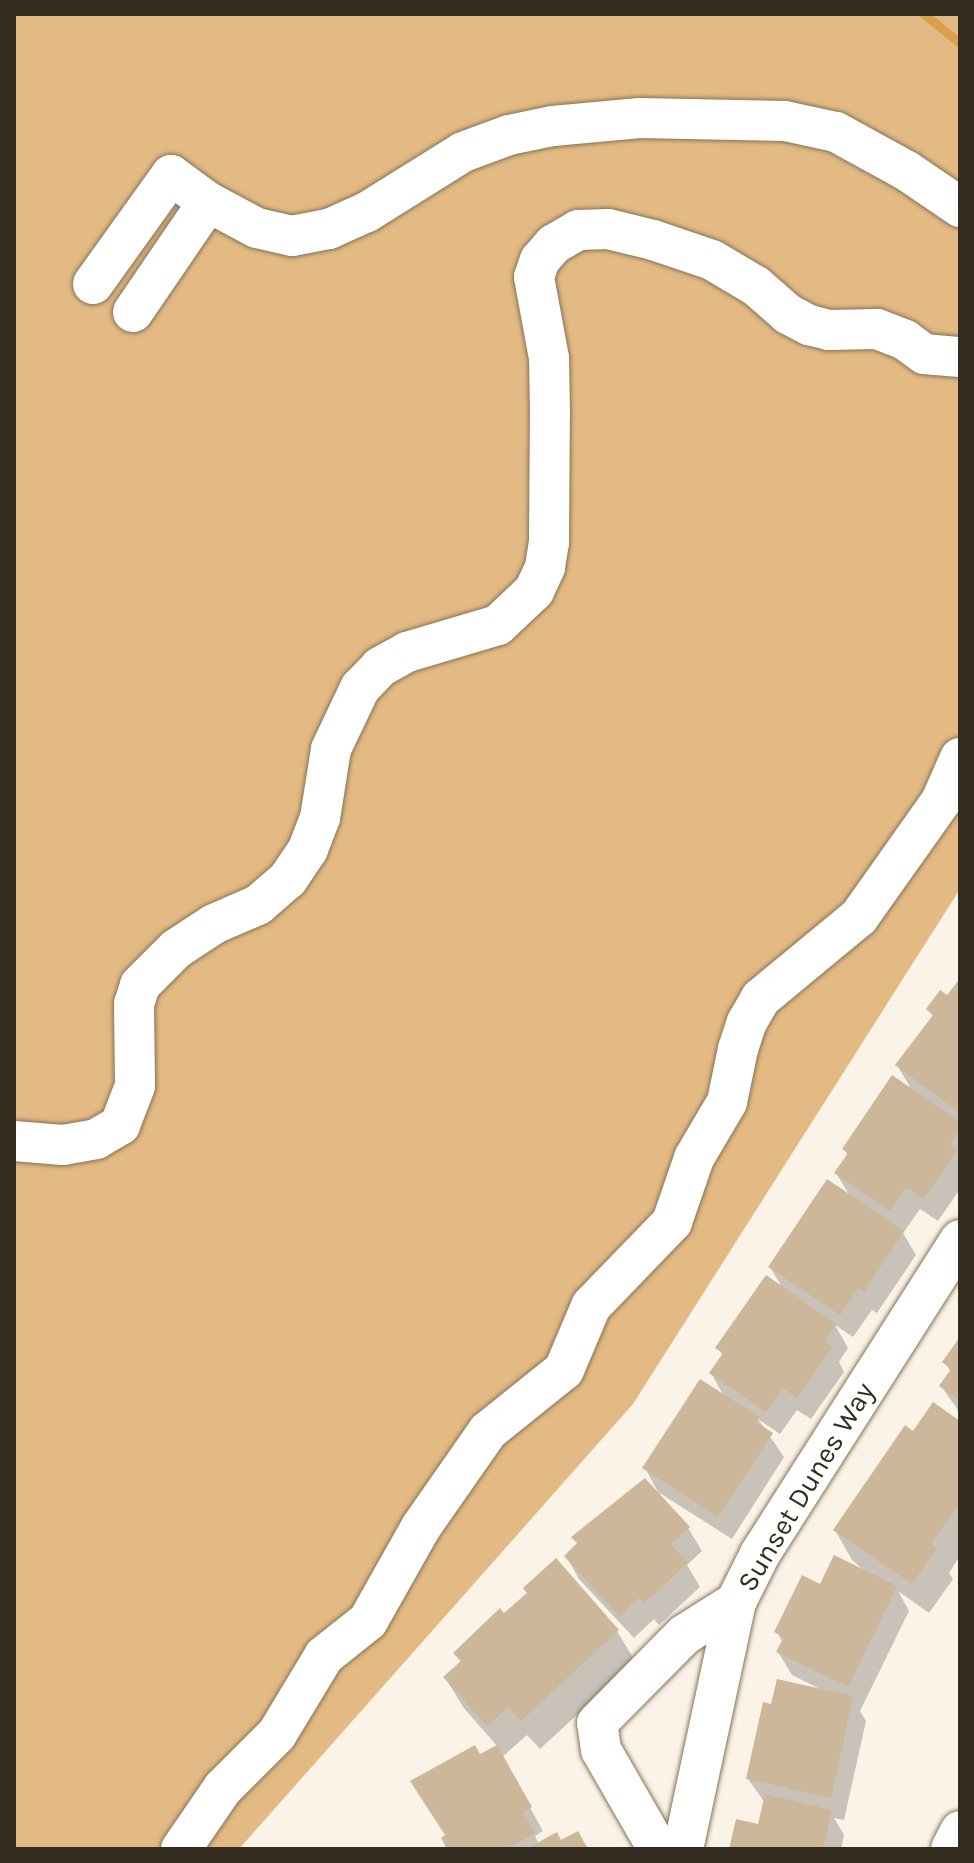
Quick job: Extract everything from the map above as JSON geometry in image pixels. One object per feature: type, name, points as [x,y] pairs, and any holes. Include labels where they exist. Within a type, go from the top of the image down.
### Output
[{"type":"street","points":[[93,284],[171,175],[208,202],[257,228],[292,236],[329,229],[367,212],[463,152],[509,135],[553,126],[640,118],[785,121],[836,132],[907,171],[960,207]]},
{"type":"street","points":[[133,312],[208,202]]},
{"type":"street","points":[[14,1141],[63,1145],[96,1139],[120,1125],[135,1086],[134,1004],[140,985],[176,949],[214,924],[258,905],[288,879],[308,849],[320,818],[331,749],[360,688],[380,667],[407,652],[498,625],[517,611],[534,591],[545,567],[549,543],[550,414],[549,358],[534,277],[540,260],[554,244],[578,230],[608,229],[653,240],[712,260],[756,286],[788,314],[809,325],[829,330],[877,329],[905,340],[924,354],[960,357]]},
{"type":"street","points":[[181,1849],[223,1788],[277,1734],[324,1656],[368,1621],[421,1527],[488,1431],[564,1370],[591,1306],[672,1222],[694,1158],[727,1102],[738,1049],[747,1022],[761,998],[859,917],[941,801],[960,758]]},
{"type":"street","name":"Sunset Dunes Way","points":[[683,1849],[736,1602],[760,1554],[960,1240]]},
{"type":"street","points":[[658,1849],[601,1750],[597,1723],[684,1635],[736,1602]]},
{"type":"street","points":[[951,1849],[960,1831]]},
{"type":"shaded area","points":[[14,14],[960,14],[960,889],[633,1404],[239,1849],[14,1849]]},
{"type":"building","points":[[958,981],[960,1113],[895,1065],[933,1015],[926,1009],[940,990],[947,995]]},
{"type":"building","points":[[892,1075],[960,1122],[960,1129],[950,1144],[958,1149],[924,1199],[906,1187],[890,1211],[834,1173],[848,1153],[842,1149]]},
{"type":"building","points":[[827,1179],[904,1231],[864,1292],[858,1288],[840,1315],[768,1267]]},
{"type":"building","points":[[766,1275],[836,1324],[824,1341],[832,1347],[797,1398],[783,1388],[766,1412],[709,1373],[723,1353],[715,1348]]},
{"type":"building","points":[[960,1337],[960,1400],[939,1386],[951,1369],[942,1362]]},
{"type":"building","points":[[700,1379],[759,1417],[756,1422],[773,1433],[718,1517],[642,1468]]},
{"type":"building","points":[[933,1402],[960,1421],[960,1503],[931,1544],[937,1548],[912,1584],[833,1530],[905,1425],[913,1431]]},
{"type":"building","points":[[645,1478],[690,1527],[671,1544],[688,1563],[644,1603],[639,1598],[619,1616],[564,1556],[577,1543],[571,1537]]},
{"type":"building","points":[[834,1555],[897,1586],[848,1687],[776,1652],[784,1637],[774,1632],[802,1575],[820,1584]]},
{"type":"building","points":[[556,1558],[619,1630],[521,1721],[509,1707],[487,1726],[443,1677],[461,1661],[453,1653],[500,1608],[504,1613],[527,1593],[523,1588]]},
{"type":"building","points":[[777,1679],[853,1696],[831,1798],[746,1779],[763,1702],[771,1704]]},
{"type":"building","points":[[475,1745],[480,1754],[497,1745],[532,1807],[523,1812],[535,1833],[507,1849],[447,1849],[441,1838],[445,1835],[410,1781]]},
{"type":"building","points":[[765,1794],[832,1810],[823,1849],[729,1849],[736,1819],[758,1824]]},
{"type":"building","points":[[578,1831],[588,1849],[526,1849],[557,1832],[561,1840]]},
{"type":"waterway","points":[[924,14],[960,43]]}]
